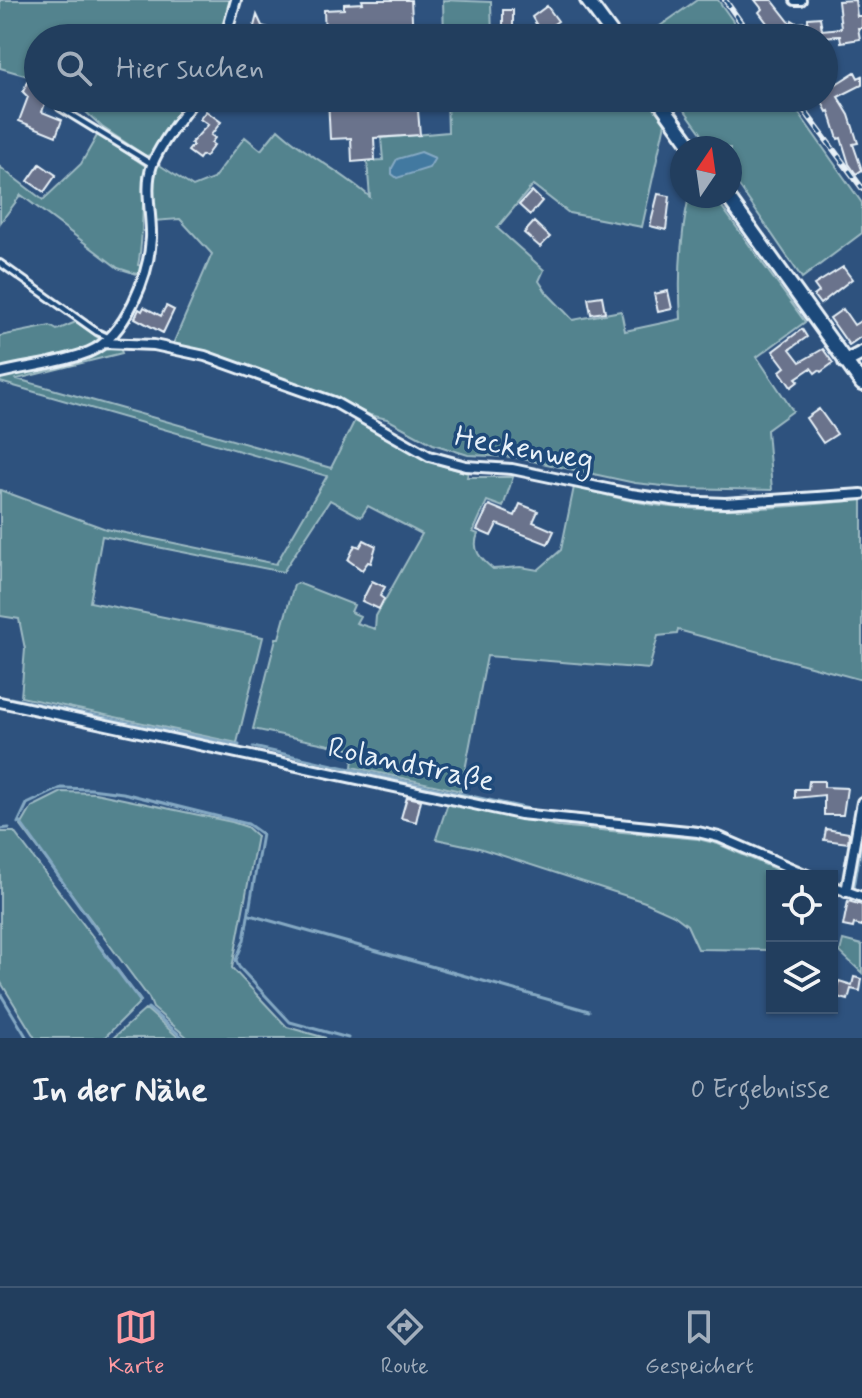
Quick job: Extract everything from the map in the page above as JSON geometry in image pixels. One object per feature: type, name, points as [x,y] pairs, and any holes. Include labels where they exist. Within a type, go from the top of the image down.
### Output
[{"type":"main road","points":[[587,0],[605,24]]},
{"type":"main road","points":[[667,112],[684,136]]},
{"type":"main road","points":[[736,208],[845,362],[860,376]]},
{"type":"main road","points":[[845,362],[862,353]]},
{"type":"street","points":[[229,24],[236,0]]},
{"type":"street","points":[[0,373],[87,353],[107,341],[134,301],[147,270],[151,228],[148,185],[152,165],[186,112]]},
{"type":"street","name":"Heckenweg","points":[[107,341],[154,345],[205,356],[334,402],[429,456],[466,466],[512,469],[679,501],[725,503],[862,494]]},
{"type":"street","name":"Rolandstraße","points":[[0,702],[520,814],[698,832],[719,837],[795,870]]},
{"type":"street","points":[[846,892],[862,802]]},
{"type":"street","points":[[838,889],[862,897]]},
{"type":"lane","points":[[66,112],[152,165]]},
{"type":"lane","points":[[0,263],[107,341]]},
{"type":"green space","points":[[0,0],[232,0],[224,24],[24,24],[24,75],[0,68]]},
{"type":"green space","points":[[443,0],[491,2],[492,24],[444,24]]},
{"type":"green space","points":[[697,0],[718,0],[735,24],[663,24]]},
{"type":"green space","points":[[86,112],[180,112],[154,154],[146,156],[102,127]]},
{"type":"green space","points":[[447,112],[657,112],[665,123],[642,227],[569,213],[533,185],[497,228],[544,270],[539,281],[573,320],[621,311],[625,331],[681,319],[680,257],[687,208],[723,208],[805,322],[757,357],[793,411],[767,430],[772,490],[681,488],[635,483],[514,457],[468,455],[433,444],[387,419],[370,415],[336,399],[205,352],[173,344],[212,254],[180,219],[153,221],[152,189],[158,164],[193,187],[213,179],[245,137],[261,150],[278,129],[370,197],[367,161],[383,160],[381,138],[448,132]]},
{"type":"green space","points":[[686,112],[798,112],[862,203],[862,233],[802,278],[742,190],[742,136],[703,136]]},
{"type":"green space","points":[[98,134],[147,167],[138,265],[142,266],[140,275],[118,268],[21,195],[0,223],[0,167],[43,200],[81,164]]},
{"type":"green space","points":[[76,322],[101,340],[81,350],[54,356],[57,362],[99,350],[120,348],[122,353],[17,379],[331,468],[356,418],[431,462],[468,473],[467,477],[513,477],[503,507],[487,501],[473,532],[478,534],[478,554],[493,569],[521,567],[538,570],[561,550],[574,487],[642,503],[705,509],[750,509],[862,500],[862,680],[678,630],[677,634],[658,636],[649,669],[487,656],[461,791],[352,767],[354,750],[253,729],[276,638],[279,638],[294,585],[298,583],[354,605],[351,612],[360,616],[356,623],[375,629],[376,616],[422,534],[368,506],[361,517],[330,500],[283,572],[102,536],[90,602],[263,637],[237,743],[21,697],[25,649],[19,619],[0,616],[0,490],[106,529],[276,564],[327,476],[0,382],[0,336],[50,326],[57,330]]},
{"type":"green space","points":[[62,792],[95,793],[232,822],[247,827],[257,836],[232,968],[287,1027],[326,1038],[188,1038],[153,1008],[149,998],[21,826],[32,807]]},
{"type":"green space","points":[[448,803],[557,826],[698,839],[718,844],[777,870],[766,870],[766,950],[698,949],[687,925],[674,915],[645,902],[479,848],[436,839]]},
{"type":"green space","points":[[0,832],[14,832],[141,1001],[104,1038],[35,1038],[0,981]]},
{"type":"green space","points":[[843,940],[862,945],[862,973],[840,952]]},
{"type":"green space","points":[[146,1009],[179,1038],[113,1038]]},
{"type":"water","points":[[421,152],[435,158],[429,168],[397,178],[392,174],[397,159]]},
{"type":"building","points":[[362,0],[411,0],[412,24],[324,24],[324,10],[344,9],[344,4],[363,3]]},
{"type":"building","points":[[755,0],[772,0],[791,24],[768,24],[759,12],[762,9]]},
{"type":"building","points":[[855,0],[857,16],[862,16],[862,28],[858,28],[860,39],[841,42],[838,1]]},
{"type":"building","points":[[547,6],[558,21],[554,24],[536,24],[532,17]]},
{"type":"building","points":[[503,10],[513,10],[513,24],[503,24]]},
{"type":"building","points":[[820,17],[821,24],[791,24],[792,20],[808,22],[808,18]]},
{"type":"building","points":[[855,72],[858,78],[862,76],[862,85],[838,97],[838,83]]},
{"type":"building","points":[[838,97],[849,115],[858,143],[853,144],[862,170],[856,174],[849,164],[841,138],[838,139],[829,112],[838,112]]},
{"type":"building","points":[[24,108],[24,112],[42,112],[62,120],[56,136],[19,121]]},
{"type":"building","points":[[207,112],[221,122],[211,135],[215,138],[211,143],[214,145],[205,157],[202,155],[199,159],[188,151],[193,145],[191,143],[208,125],[200,119]]},
{"type":"building","points":[[329,112],[418,112],[420,135],[374,138],[375,160],[352,162],[351,138],[330,139]]},
{"type":"building","points":[[40,164],[56,175],[44,192],[28,181]]},
{"type":"building","points":[[532,191],[542,201],[530,215],[519,205]]},
{"type":"building","points":[[658,194],[670,196],[666,230],[650,226]]},
{"type":"building","points":[[534,222],[550,237],[540,247],[524,233]]},
{"type":"building","points":[[843,267],[852,279],[820,304],[814,296],[819,292],[814,285]]},
{"type":"building","points":[[668,291],[672,309],[658,312],[654,294]]},
{"type":"building","points":[[602,296],[605,312],[591,314],[588,298]]},
{"type":"building","points":[[166,306],[174,310],[163,333],[135,318],[139,309],[142,311],[144,307],[161,316]]},
{"type":"building","points":[[843,309],[854,325],[862,320],[862,336],[849,345],[830,318]]},
{"type":"building","points":[[802,329],[807,337],[790,349],[800,362],[823,349],[833,363],[821,372],[815,373],[811,368],[796,378],[799,381],[791,387],[780,371],[785,367],[773,351]]},
{"type":"building","points":[[819,409],[837,434],[823,443],[806,418]]},
{"type":"building","points":[[520,504],[538,511],[533,522],[554,531],[548,544],[497,524],[491,536],[477,530],[489,505],[515,516]]},
{"type":"building","points":[[364,540],[376,546],[371,563],[368,562],[362,570],[348,560],[355,545],[360,547]]},
{"type":"building","points":[[372,581],[385,587],[380,596],[384,599],[379,609],[362,601]]},
{"type":"building","points":[[809,781],[824,781],[824,787],[847,788],[843,815],[824,815],[824,795],[795,798],[795,789],[808,789]]},
{"type":"building","points":[[407,797],[421,800],[416,822],[401,818]]},
{"type":"building","points":[[826,829],[849,833],[848,843],[824,840]]},
{"type":"building","points":[[848,901],[862,905],[862,926],[843,926]]},
{"type":"building","points":[[854,977],[862,979],[860,991],[851,989],[848,1000],[838,997],[839,981],[852,985]]},
{"type":"waterway","points":[[10,698],[239,745]]},
{"type":"waterway","points":[[253,747],[547,813]]},
{"type":"waterway","points":[[18,823],[27,804],[61,788],[123,793],[248,824],[262,834],[244,940],[236,960],[239,967],[290,1022],[348,1038]]},
{"type":"waterway","points":[[634,821],[720,833],[807,870]]},
{"type":"waterway","points":[[20,822],[99,933]]},
{"type":"waterway","points":[[0,829],[9,828]]},
{"type":"waterway","points":[[854,888],[862,840]]},
{"type":"waterway","points":[[838,883],[842,884]]},
{"type":"waterway","points":[[250,915],[589,1011]]},
{"type":"waterway","points":[[94,939],[140,1001]]},
{"type":"waterway","points":[[0,993],[27,1038]]},
{"type":"waterway","points":[[148,1008],[183,1038]]},
{"type":"railway","points":[[725,0],[742,24]]},
{"type":"railway","points":[[805,112],[862,188]]}]
